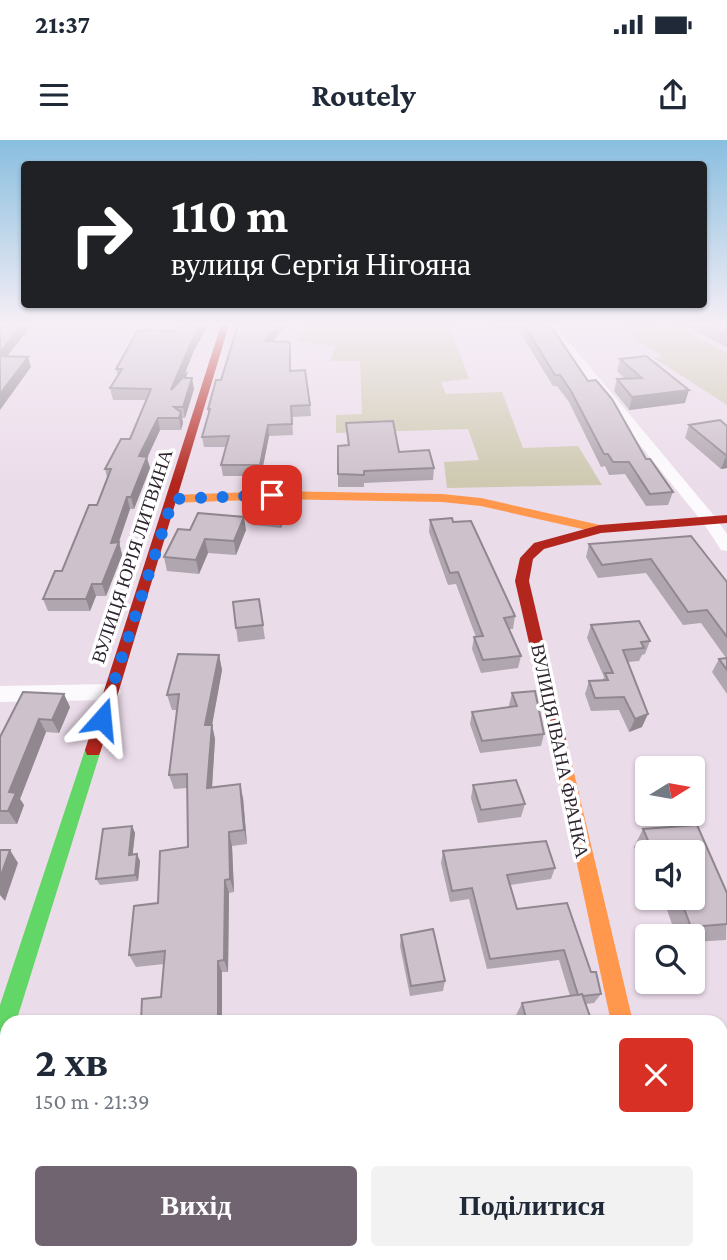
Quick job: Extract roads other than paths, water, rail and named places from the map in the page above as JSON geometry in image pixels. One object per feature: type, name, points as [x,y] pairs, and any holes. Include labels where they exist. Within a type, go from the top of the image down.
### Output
[{"type":"street","name":"ВУЛИЦЯ ЮРІЯ ЛИТВИНА","points":[[8,1015],[209,377]]},
{"type":"street","points":[[594,377],[718,520],[727,546]]},
{"type":"street","points":[[173,499],[272,495],[442,498],[481,502],[600,528],[718,520]]},
{"type":"street","name":"ВУЛИЦЯ ІВАНА ФРАНКА","points":[[600,528],[539,546],[527,558],[522,581],[620,1015]]},
{"type":"street","points":[[0,694],[111,692]]}]
